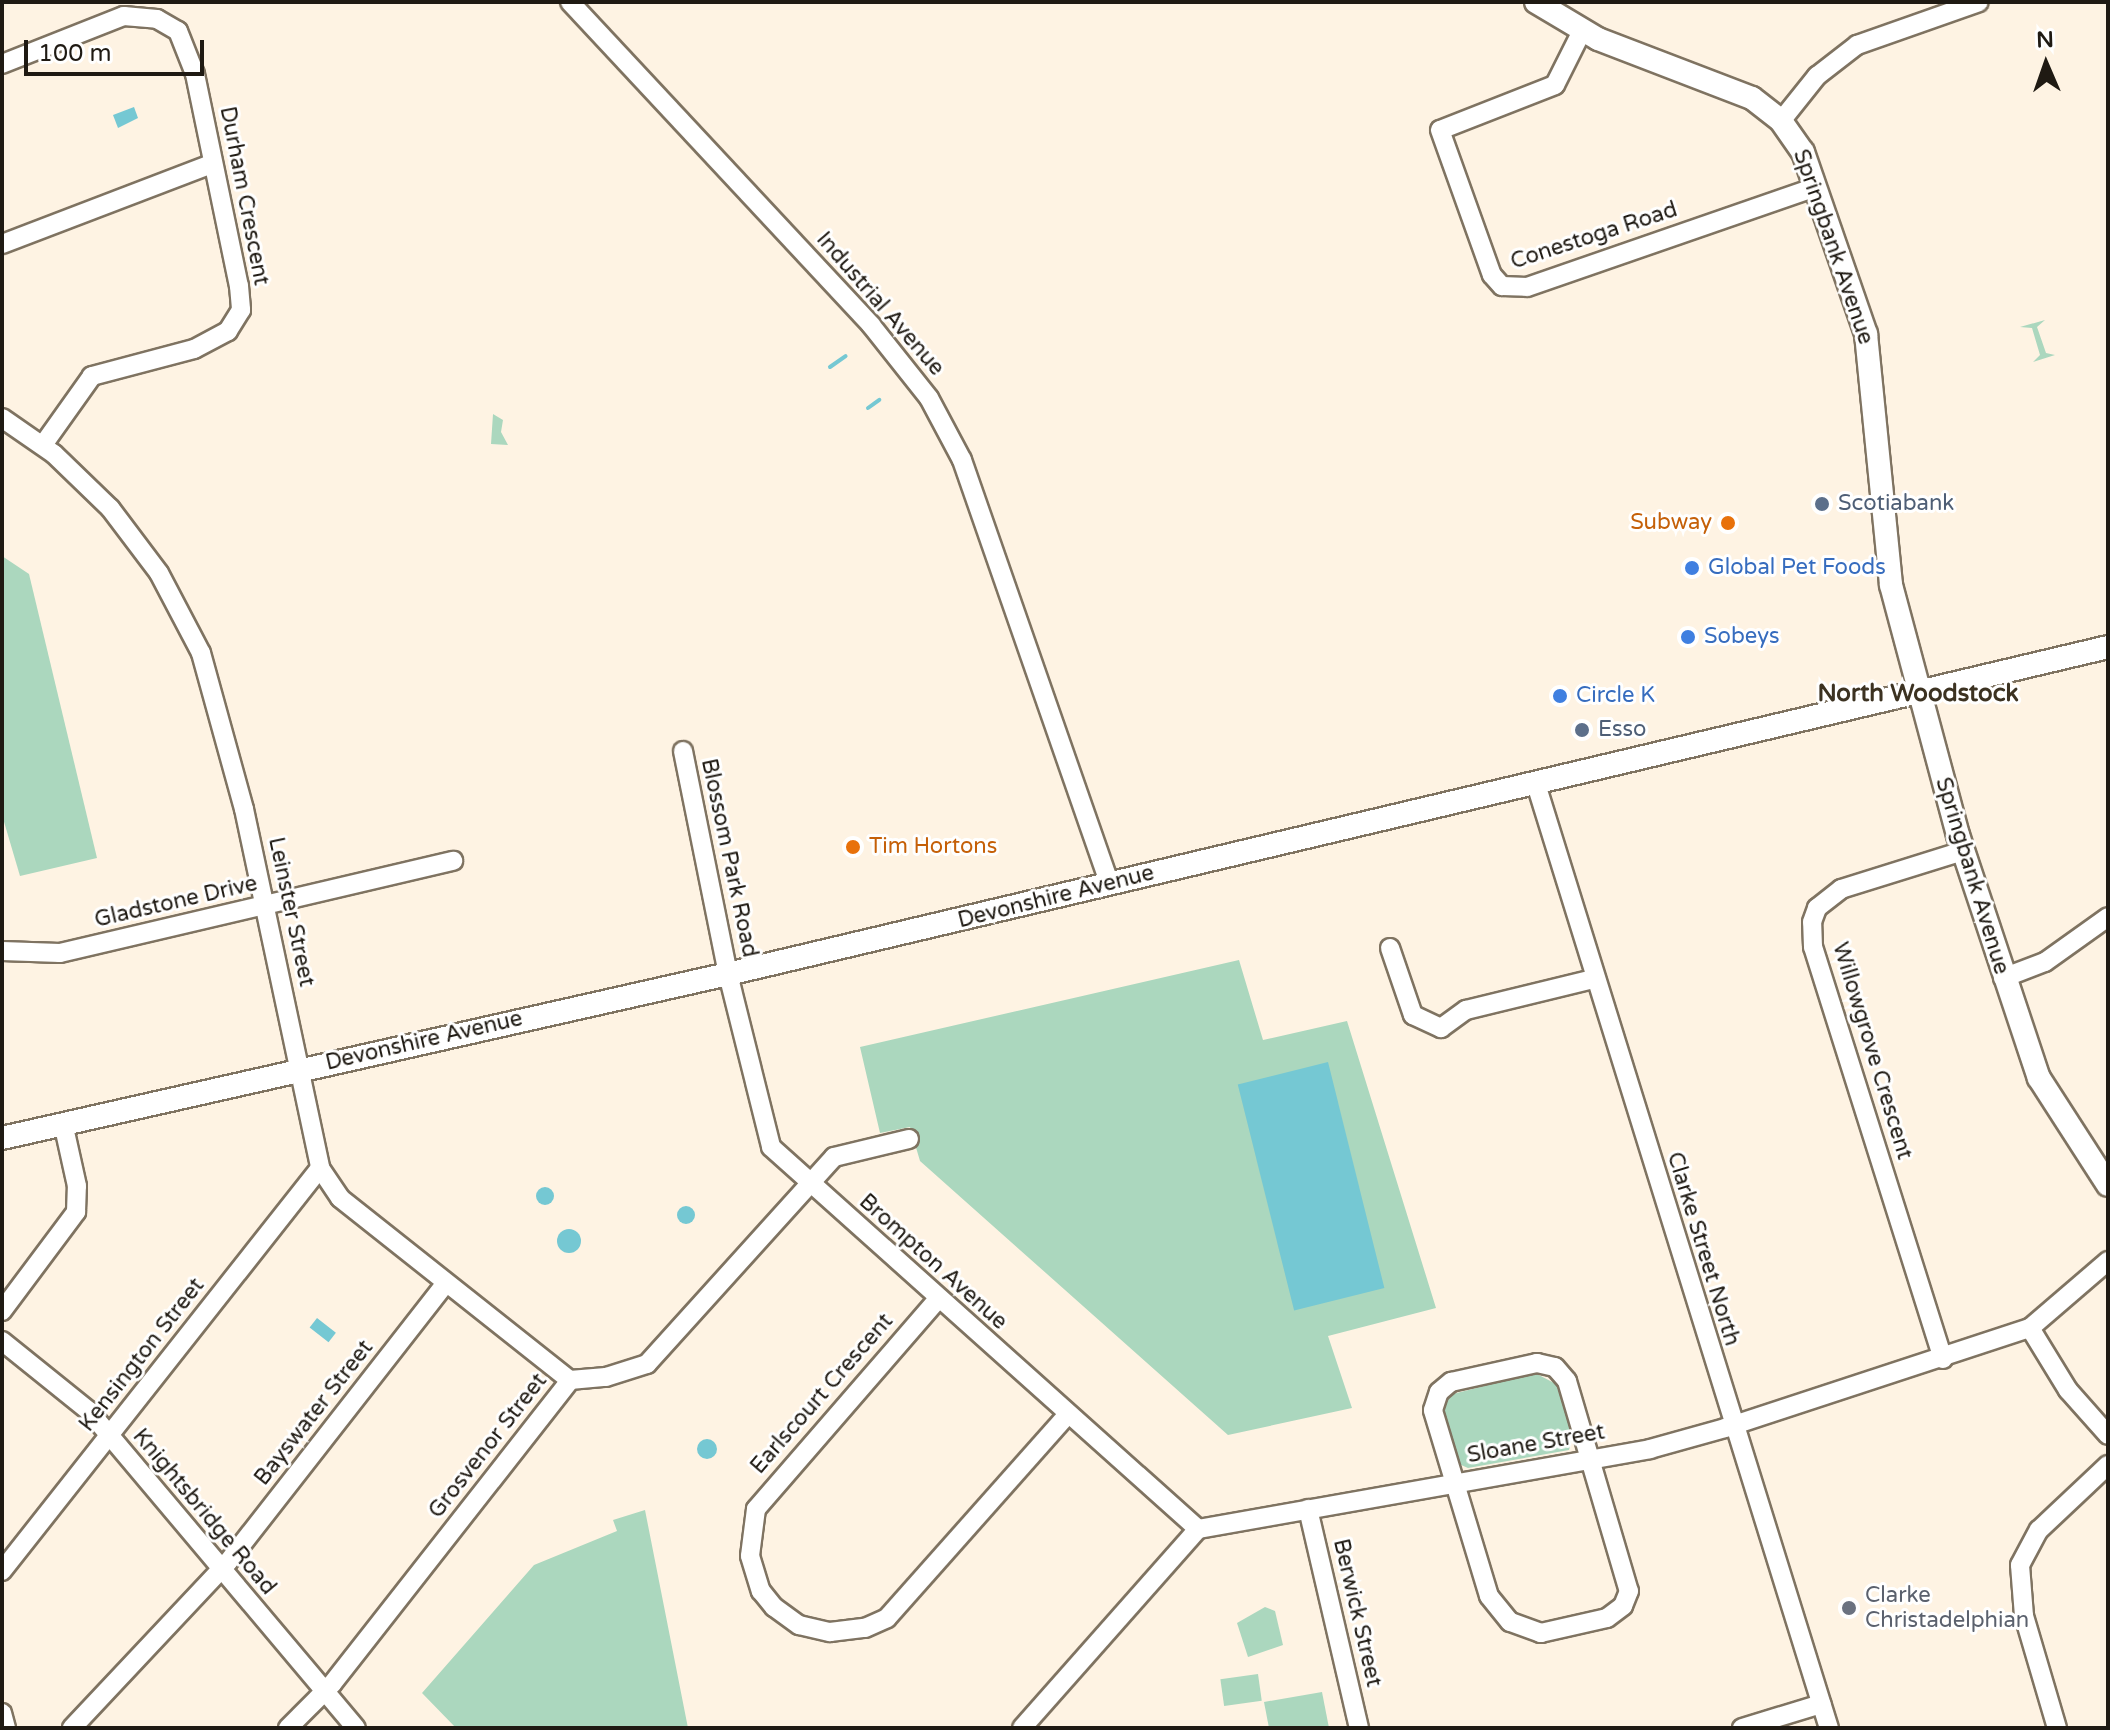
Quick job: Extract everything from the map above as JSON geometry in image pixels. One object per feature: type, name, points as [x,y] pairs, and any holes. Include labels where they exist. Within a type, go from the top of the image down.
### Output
[{"type":"main road","name":"Springbank Avenue","points":[[1536,2],[1582,31],[1728,86],[1781,121],[1803,152],[1866,334],[1889,572],[1918,694],[1963,851],[2003,978],[2055,1109],[2108,1185]]},
{"type":"main road","name":"Devonshire Avenue","points":[[2,1138],[728,974],[2108,647]]},
{"type":"street","name":"Industrial Avenue","points":[[570,2],[871,325],[937,411],[962,460],[1110,884]]},
{"type":"street","points":[[1781,121],[1842,54],[1872,37],[1953,6],[1979,2]]},
{"type":"street","name":"Durham Crescent","points":[[2,64],[124,16],[166,23],[187,46],[239,287],[241,310],[233,325],[194,349],[92,376],[43,445]]},
{"type":"street","name":"Conestoga Road","points":[[1582,31],[1555,85],[1440,130],[1492,275],[1509,289],[1527,287],[1816,187]]},
{"type":"street","points":[[2,244],[212,164]]},
{"type":"street","name":"Leinster Street","points":[[2,418],[43,445],[127,528],[186,619],[224,726],[266,906],[320,1168],[340,1198],[570,1380]]},
{"type":"street","name":"Blossom Park Road","points":[[683,751],[728,974]]},
{"type":"street","name":"Clarke Street North","points":[[1536,784],[1593,979],[1829,1728]]},
{"type":"street","name":"Willowgrove Crescent","points":[[1943,1359],[1815,951],[1812,920],[1820,905],[1841,889],[1963,851]]},
{"type":"street","name":"Gladstone Drive","points":[[2,951],[60,953],[453,861]]},
{"type":"street","points":[[2003,978],[2045,962],[2108,917]]},
{"type":"street","points":[[1390,948],[1413,1015],[1441,1028],[1466,1010],[1593,979]]},
{"type":"street","name":"Brompton Avenue","points":[[728,974],[764,1131],[778,1156],[1198,1529]]},
{"type":"street","points":[[2,1311],[76,1212],[77,1186],[63,1123]]},
{"type":"street","name":"Grosvenor Street","points":[[288,1728],[323,1693],[570,1380],[633,1371],[656,1358],[807,1183],[834,1157],[909,1139]]},
{"type":"street","name":"Kensington Street","points":[[2,1571],[320,1168]]},
{"type":"street","name":"Sloane Street","points":[[1198,1529],[1591,1459],[1733,1426],[2030,1328],[2108,1261]]},
{"type":"street","name":"Bayswater Street","points":[[220,1570],[445,1284]]},
{"type":"street","name":"Earlscourt Crescent","points":[[938,1299],[756,1509],[750,1556],[761,1591],[774,1607],[799,1625],[830,1632],[865,1628],[887,1618],[1067,1415]]},
{"type":"street","points":[[2030,1328],[2068,1390],[2108,1435]]},
{"type":"street","name":"Knightsbridge Road","points":[[2,1341],[70,1395],[110,1436],[323,1693],[356,1728]]},
{"type":"street","points":[[1537,1363],[1555,1367],[1567,1381],[1629,1591],[1623,1606],[1607,1618],[1554,1632],[1531,1631],[1499,1612],[1482,1578],[1453,1483],[1433,1416],[1439,1392],[1459,1378],[1537,1363]]},
{"type":"street","points":[[2057,1728],[2024,1616],[2020,1565],[2039,1530],[2108,1465]]},
{"type":"street","name":"Berwick Street","points":[[1308,1509],[1359,1728]]},
{"type":"street","points":[[1022,1728],[1198,1529]]},
{"type":"street","points":[[72,1728],[220,1570]]},
{"type":"street","points":[[1742,1728],[1821,1704]]},
{"type":"street","points":[[2,1713],[6,1728]]},
{"type":"green space","points":[[2045,320],[2037,327],[2046,353],[2055,355],[2033,362],[2040,355],[2032,328],[2020,327]]},
{"type":"green space","points":[[493,414],[503,420],[501,432],[508,445],[491,444]]},
{"type":"green space","points":[[2,556],[29,574],[97,858],[20,876],[2,815]]},
{"type":"green space","points":[[1239,960],[1263,1040],[1347,1021],[1436,1308],[1328,1336],[1352,1408],[1228,1435],[920,1161],[910,1127],[880,1133],[860,1047]]},
{"type":"green space","points":[[1535,1373],[1556,1384],[1573,1435],[1569,1450],[1468,1468],[1459,1464],[1442,1414],[1449,1395]]},
{"type":"green space","points":[[645,1510],[688,1728],[456,1728],[422,1693],[534,1565],[617,1531],[613,1520]]},
{"type":"green space","points":[[1265,1607],[1275,1611],[1283,1645],[1248,1657],[1237,1623]]},
{"type":"green space","points":[[1258,1674],[1262,1701],[1224,1706],[1220,1679]]},
{"type":"green space","points":[[1322,1692],[1329,1728],[1269,1728],[1264,1702]]},
{"type":"water","points":[[134,107],[138,118],[118,128],[113,115]]},
{"type":"water","points":[[1328,1062],[1384,1288],[1294,1311],[1238,1084]]},
{"type":"water","points":[[541,1187],[549,1187],[554,1196],[552,1203],[541,1205],[536,1200],[536,1192]]},
{"type":"water","points":[[686,1206],[695,1215],[686,1224],[677,1215]]},
{"type":"water","points":[[569,1229],[580,1236],[581,1241],[574,1252],[569,1253],[558,1246],[557,1241],[564,1230]]},
{"type":"water","points":[[317,1318],[336,1333],[329,1342],[310,1327]]},
{"type":"water","points":[[707,1439],[714,1442],[717,1449],[714,1456],[707,1459],[700,1456],[697,1449],[700,1442]]},
{"type":"waterway","points":[[830,367],[846,356]]},
{"type":"waterway","points":[[868,408],[879,400]]},
{"type":"place","name":"Scotiabank","points":[[1822,504]]},
{"type":"place","name":"Subway","points":[[1728,523]]},
{"type":"place","name":"Global Pet Foods","points":[[1692,568]]},
{"type":"place","name":"Sobeys","points":[[1688,637]]},
{"type":"place","name":"Circle K","points":[[1560,696]]},
{"type":"place","name":"Esso","points":[[1582,730]]},
{"type":"place","name":"Tim Hortons","points":[[853,847]]},
{"type":"place","name":"Clarke Christadelphian","points":[[1849,1608]]},
{"type":"district","name":"North Woodstock","points":[[1918,694]]}]
